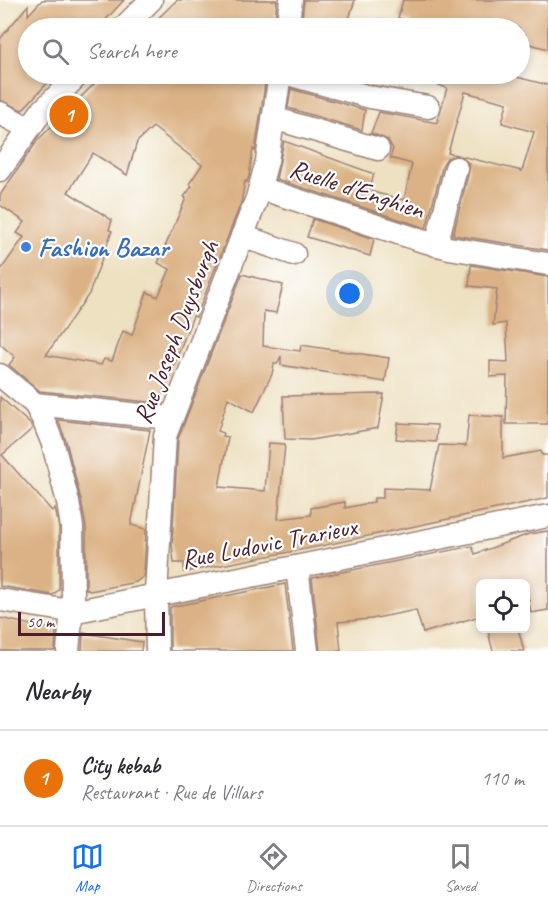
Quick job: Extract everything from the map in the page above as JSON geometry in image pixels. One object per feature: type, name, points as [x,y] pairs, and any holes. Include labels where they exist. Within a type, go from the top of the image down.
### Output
[{"type":"street","points":[[133,18],[151,0]]},
{"type":"street","points":[[288,18],[291,0]]},
{"type":"street","points":[[0,170],[28,128],[69,84]]},
{"type":"street","name":"Rue Joseph Duysburgh","points":[[157,651],[156,594],[163,446],[170,418],[260,188],[266,167],[278,84]]},
{"type":"street","points":[[323,84],[370,97],[428,107]]},
{"type":"street","points":[[0,113],[28,128]]},
{"type":"street","points":[[273,118],[378,149]]},
{"type":"street","name":"Ruelle d'Enghien","points":[[436,245],[456,168]]},
{"type":"street","name":"Ruelle d'Enghien","points":[[260,188],[436,245],[548,264]]},
{"type":"street","points":[[242,236],[294,254]]},
{"type":"street","points":[[0,375],[35,404],[53,444],[68,502],[72,527],[73,611],[68,651]]},
{"type":"street","points":[[35,404],[170,418]]},
{"type":"street","name":"Rue Ludovic Trarieux","points":[[0,600],[73,611],[91,609],[548,516]]},
{"type":"street","points":[[297,567],[307,651]]},
{"type":"building","points":[[42,0],[124,0],[107,18],[18,18],[18,84],[47,84],[22,110],[0,100],[0,39],[28,5],[28,15]]},
{"type":"building","points":[[177,0],[277,0],[275,18],[158,18]]},
{"type":"building","points":[[304,0],[355,0],[349,18],[302,18]]},
{"type":"building","points":[[403,0],[548,0],[548,49],[530,44],[530,18],[398,18]]},
{"type":"building","points":[[530,80],[548,85],[548,250],[453,235],[469,171],[469,164],[461,156],[522,171],[534,132],[502,123],[507,103],[465,92],[448,153],[457,155],[447,158],[443,164],[426,228],[276,179],[284,141],[374,174],[369,191],[404,200],[412,164],[390,158],[393,149],[388,140],[371,133],[379,112],[437,123],[447,88],[436,84],[530,84]]},
{"type":"building","points":[[94,84],[265,84],[255,151],[253,149],[249,176],[247,182],[245,181],[241,203],[159,403],[40,391],[9,365],[15,357],[0,344],[0,271],[24,237],[17,233],[25,222],[0,205],[0,195],[38,140]],"holes":[[[153,127],[202,165],[189,184],[192,186],[184,197],[186,198],[158,263],[170,269],[158,297],[147,292],[132,335],[123,331],[112,361],[104,359],[101,365],[46,355],[89,294],[112,231],[109,230],[112,220],[68,192],[93,153],[127,175],[137,142]]]},
{"type":"building","points":[[291,89],[365,110],[362,130],[288,108]]},
{"type":"building","points":[[313,219],[374,239],[370,256],[307,237]]},
{"type":"building","points":[[471,265],[548,277],[548,424],[506,424],[507,376],[490,377],[490,361],[508,362],[506,323],[493,325],[497,289],[469,286]]},
{"type":"building","points":[[242,274],[283,285],[276,313],[264,311],[263,346],[300,351],[301,345],[389,358],[385,382],[281,365],[281,356],[277,364],[274,364],[272,374],[254,412],[228,398],[218,431],[223,433],[222,436],[228,437],[219,487],[265,491],[269,443],[285,444],[278,519],[311,515],[311,508],[345,502],[345,508],[374,502],[374,498],[383,498],[383,488],[430,490],[439,445],[466,446],[469,415],[503,417],[503,458],[541,451],[542,455],[548,455],[548,498],[184,572],[184,563],[174,563],[172,544],[178,439]]},
{"type":"building","points":[[384,394],[378,428],[311,440],[285,439],[283,396]]},
{"type":"building","points":[[0,397],[31,425],[32,429],[2,455],[52,511],[55,508],[59,528],[59,589],[53,595],[0,586]]},
{"type":"building","points":[[58,420],[150,430],[131,525],[146,529],[144,576],[136,582],[90,591],[86,589],[86,527],[66,441]]},
{"type":"building","points":[[398,423],[437,425],[436,442],[396,439]]},
{"type":"building","points":[[548,531],[548,610],[531,613],[530,579],[476,579],[476,617],[423,633],[416,610],[371,619],[338,622],[341,651],[320,651],[312,578],[472,546],[475,554],[529,534]]},
{"type":"building","points":[[285,584],[293,651],[170,651],[170,607]]},
{"type":"building","points":[[0,618],[56,630],[55,651],[0,651]]},
{"type":"building","points":[[83,633],[142,642],[141,651],[82,651]]},
{"type":"building","points":[[488,633],[519,633],[524,651],[493,651]]},
{"type":"place","name":"City kebab","points":[[69,115]]},
{"type":"place","name":"Fashion Bazar","points":[[26,247]]}]
